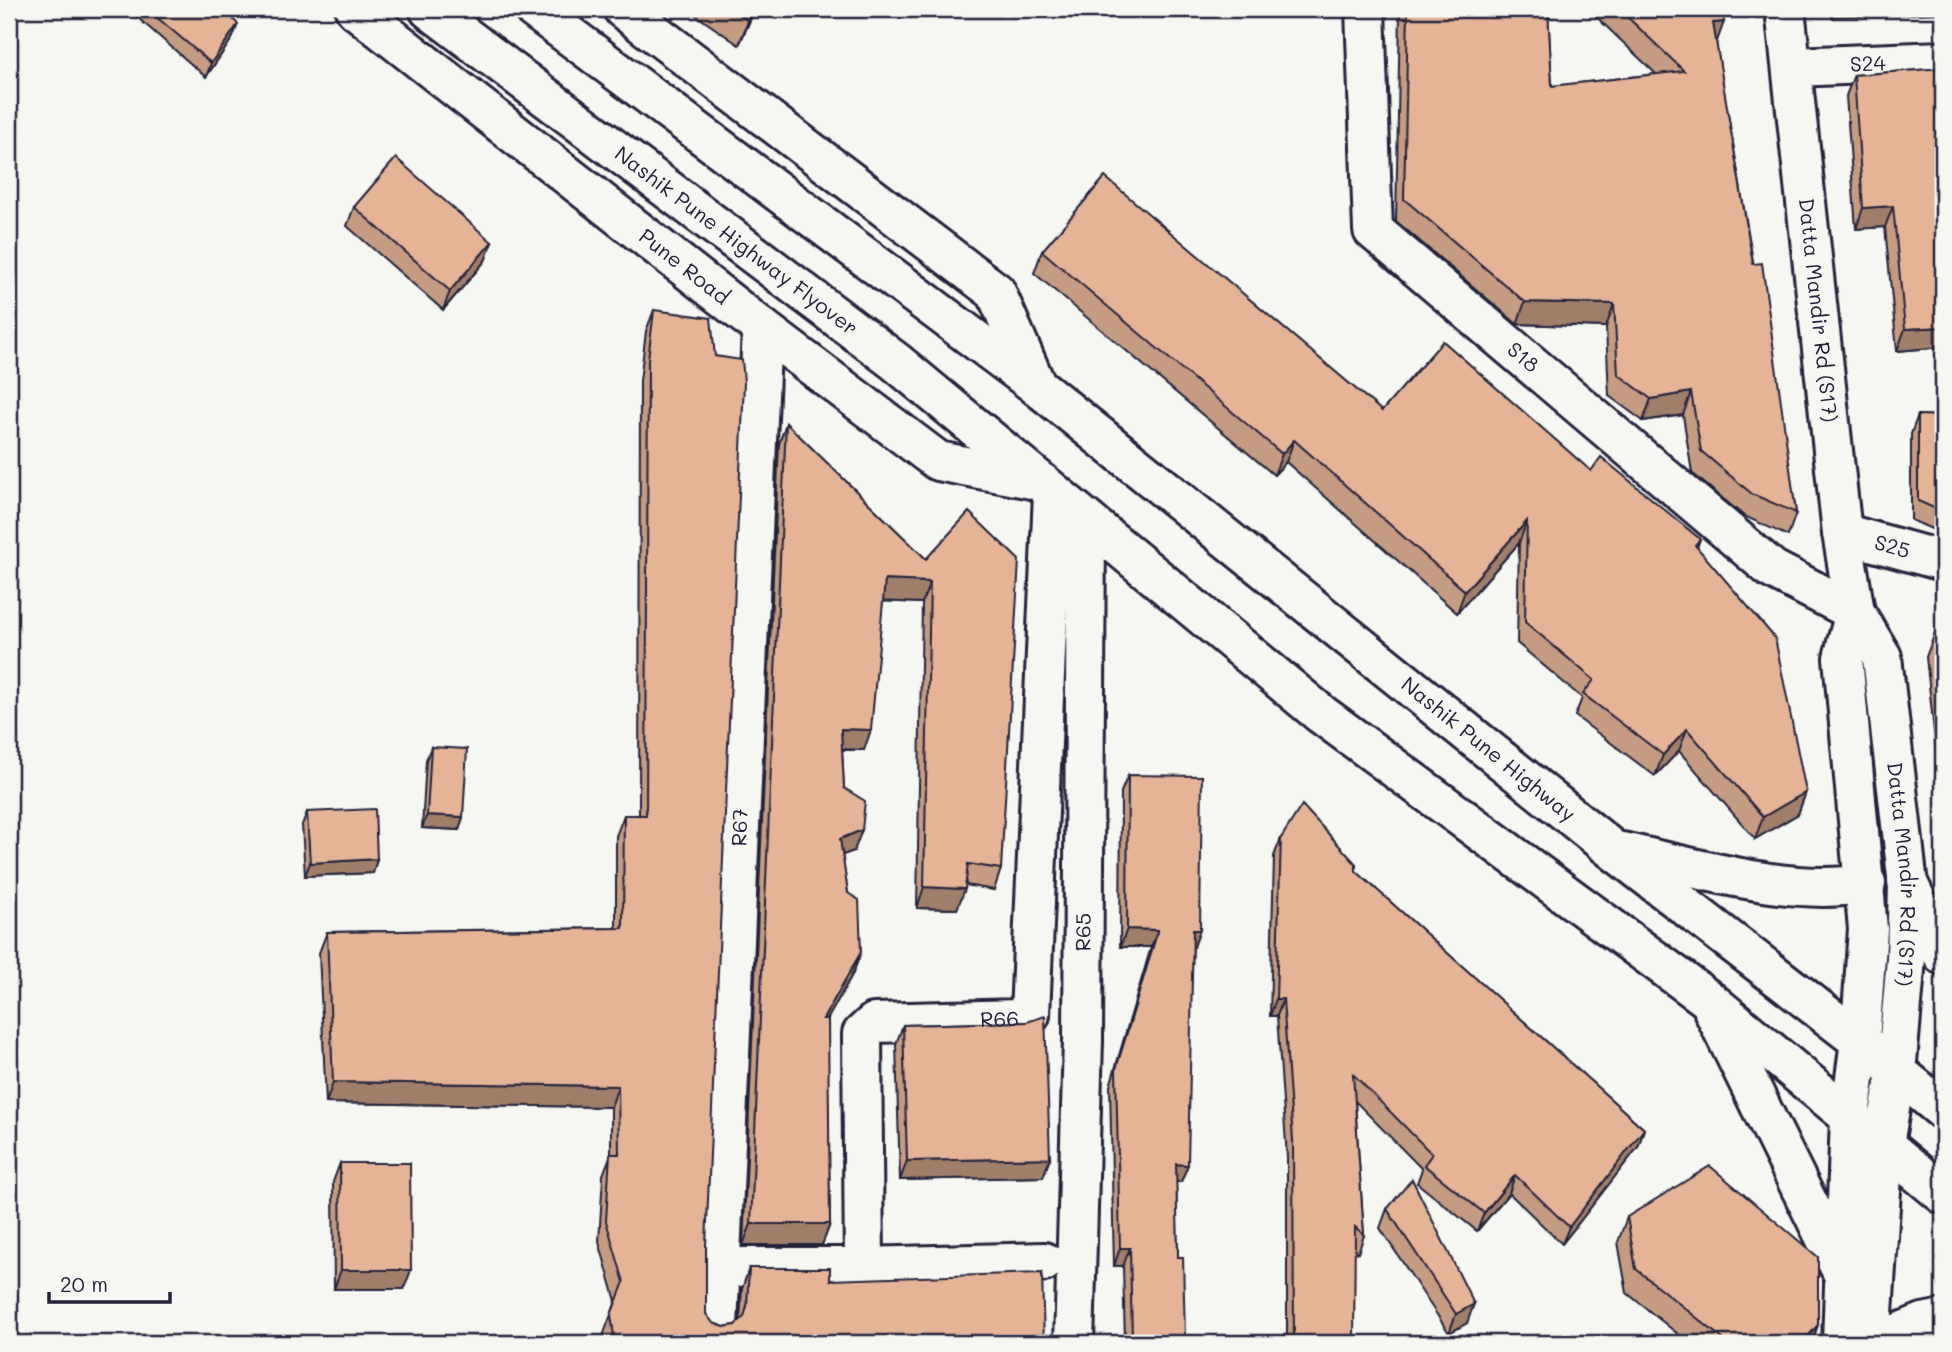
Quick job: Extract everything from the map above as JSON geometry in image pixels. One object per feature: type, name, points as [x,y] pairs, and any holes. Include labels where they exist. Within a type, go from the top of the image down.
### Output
[{"type":"main road","name":"Pune Road","points":[[355,9],[762,328],[938,461],[1045,486]]},
{"type":"main road","name":"Nashik Pune Highway Flyover","points":[[429,9],[896,362],[1045,486]]},
{"type":"main road","points":[[534,9],[1036,385]]},
{"type":"main road","points":[[623,9],[996,292],[1036,385]]},
{"type":"main road","name":"S18","points":[[1365,9],[1373,230],[1772,569],[1855,612]]},
{"type":"main road","name":"Datta Mandir Rd (S17)","points":[[1785,9],[1842,533],[1855,612],[1882,657],[1907,881],[1906,958],[1896,1073],[1884,1145],[1873,1343]]},
{"type":"main road","name":"S24","points":[[1793,67],[1943,61]]},
{"type":"main road","name":"R67","points":[[718,1326],[762,328]]},
{"type":"main road","name":"Nashik Pune Highway","points":[[1036,385],[1613,850],[1860,1041],[1943,1110]]},
{"type":"main road","points":[[1045,486],[1321,714],[1709,1000],[1943,1194]]},
{"type":"main road","name":"R66","points":[[864,1267],[862,1034],[874,1023],[1019,1019],[1030,1015],[1045,486]]},
{"type":"main road","name":"R65","points":[[1074,1343],[1081,1016],[1086,520]]},
{"type":"main road","name":"S25","points":[[1842,533],[1943,561]]},
{"type":"main road","name":"Datta Mandir Rd (S17)","points":[[1842,1343],[1850,1116],[1860,1041],[1868,929],[1866,883],[1843,658],[1855,612]]},
{"type":"main road","points":[[1613,850],[1788,885],[1828,889],[1866,883]]},
{"type":"main road","points":[[1907,881],[1943,955]]},
{"type":"main road","points":[[1709,1000],[1846,1280]]},
{"type":"main road","points":[[1030,1015],[1081,1016]]},
{"type":"main road","points":[[720,1267],[864,1267],[1044,1262]]},
{"type":"main road","points":[[1873,1343],[1923,1323],[1943,1320]]},
{"type":"building","points":[[147,9],[223,9],[238,24],[211,63]]},
{"type":"building","points":[[730,9],[753,9],[748,21]]},
{"type":"building","points":[[1408,9],[1548,9],[1552,86],[1684,71],[1619,9],[1722,9],[1724,22],[1713,23],[1753,264],[1762,263],[1796,513],[1752,494],[1701,451],[1691,392],[1651,399],[1618,374],[1614,304],[1525,302],[1404,199]]},
{"type":"building","points":[[1943,68],[1943,327],[1905,329],[1893,206],[1863,208],[1854,75]]},
{"type":"building","points":[[396,158],[492,242],[450,291],[354,207]]},
{"type":"building","points":[[1105,177],[1382,411],[1443,341],[1591,471],[1601,457],[1700,539],[1695,545],[1775,638],[1806,792],[1763,817],[1687,729],[1663,755],[1583,694],[1594,680],[1525,622],[1527,521],[1465,591],[1294,440],[1282,454],[1042,251]]},
{"type":"building","points":[[654,310],[711,318],[715,356],[742,360],[744,382],[706,1245],[706,1314],[713,1323],[724,1327],[735,1325],[744,1317],[749,1268],[830,1268],[830,1280],[1042,1273],[1044,1343],[615,1343],[611,1315],[624,1282],[606,1221],[610,1154],[619,1154],[618,1086],[333,1082],[327,932],[623,928],[624,815],[646,815],[648,360]]},
{"type":"building","points":[[1918,415],[1943,416],[1943,512],[1918,501]]},
{"type":"building","points":[[786,423],[926,559],[969,512],[1019,560],[1001,869],[968,864],[965,889],[924,887],[930,582],[885,580],[871,730],[841,729],[844,788],[865,801],[862,830],[840,839],[848,893],[859,900],[861,952],[823,1019],[828,1019],[830,1224],[751,1224]]},
{"type":"building","points":[[1943,632],[1943,711],[1935,633]]},
{"type":"building","points":[[431,747],[467,749],[463,817],[427,815]]},
{"type":"building","points":[[1128,775],[1202,776],[1200,930],[1193,930],[1188,1165],[1176,1164],[1178,1257],[1183,1257],[1185,1338],[1132,1339],[1130,1248],[1120,1248],[1116,1069],[1158,930],[1127,929]]},
{"type":"building","points":[[1302,805],[1356,864],[1356,871],[1644,1129],[1569,1227],[1515,1175],[1484,1213],[1424,1165],[1432,1154],[1353,1074],[1364,1235],[1355,1227],[1354,1343],[1294,1343],[1293,1140],[1283,999],[1276,999],[1281,838]]},
{"type":"building","points":[[375,809],[377,859],[310,863],[307,812]]},
{"type":"building","points":[[1045,1016],[1050,1158],[907,1161],[903,1025],[1027,1022]]},
{"type":"building","points":[[340,1163],[410,1163],[411,1270],[341,1270]]},
{"type":"building","points":[[1710,1166],[1818,1257],[1818,1325],[1802,1343],[1728,1343],[1636,1269],[1627,1217]]},
{"type":"building","points":[[1412,1179],[1474,1304],[1456,1314],[1387,1209]]},
{"type":"building","points":[[512,1335],[512,1343],[384,1343]]}]
